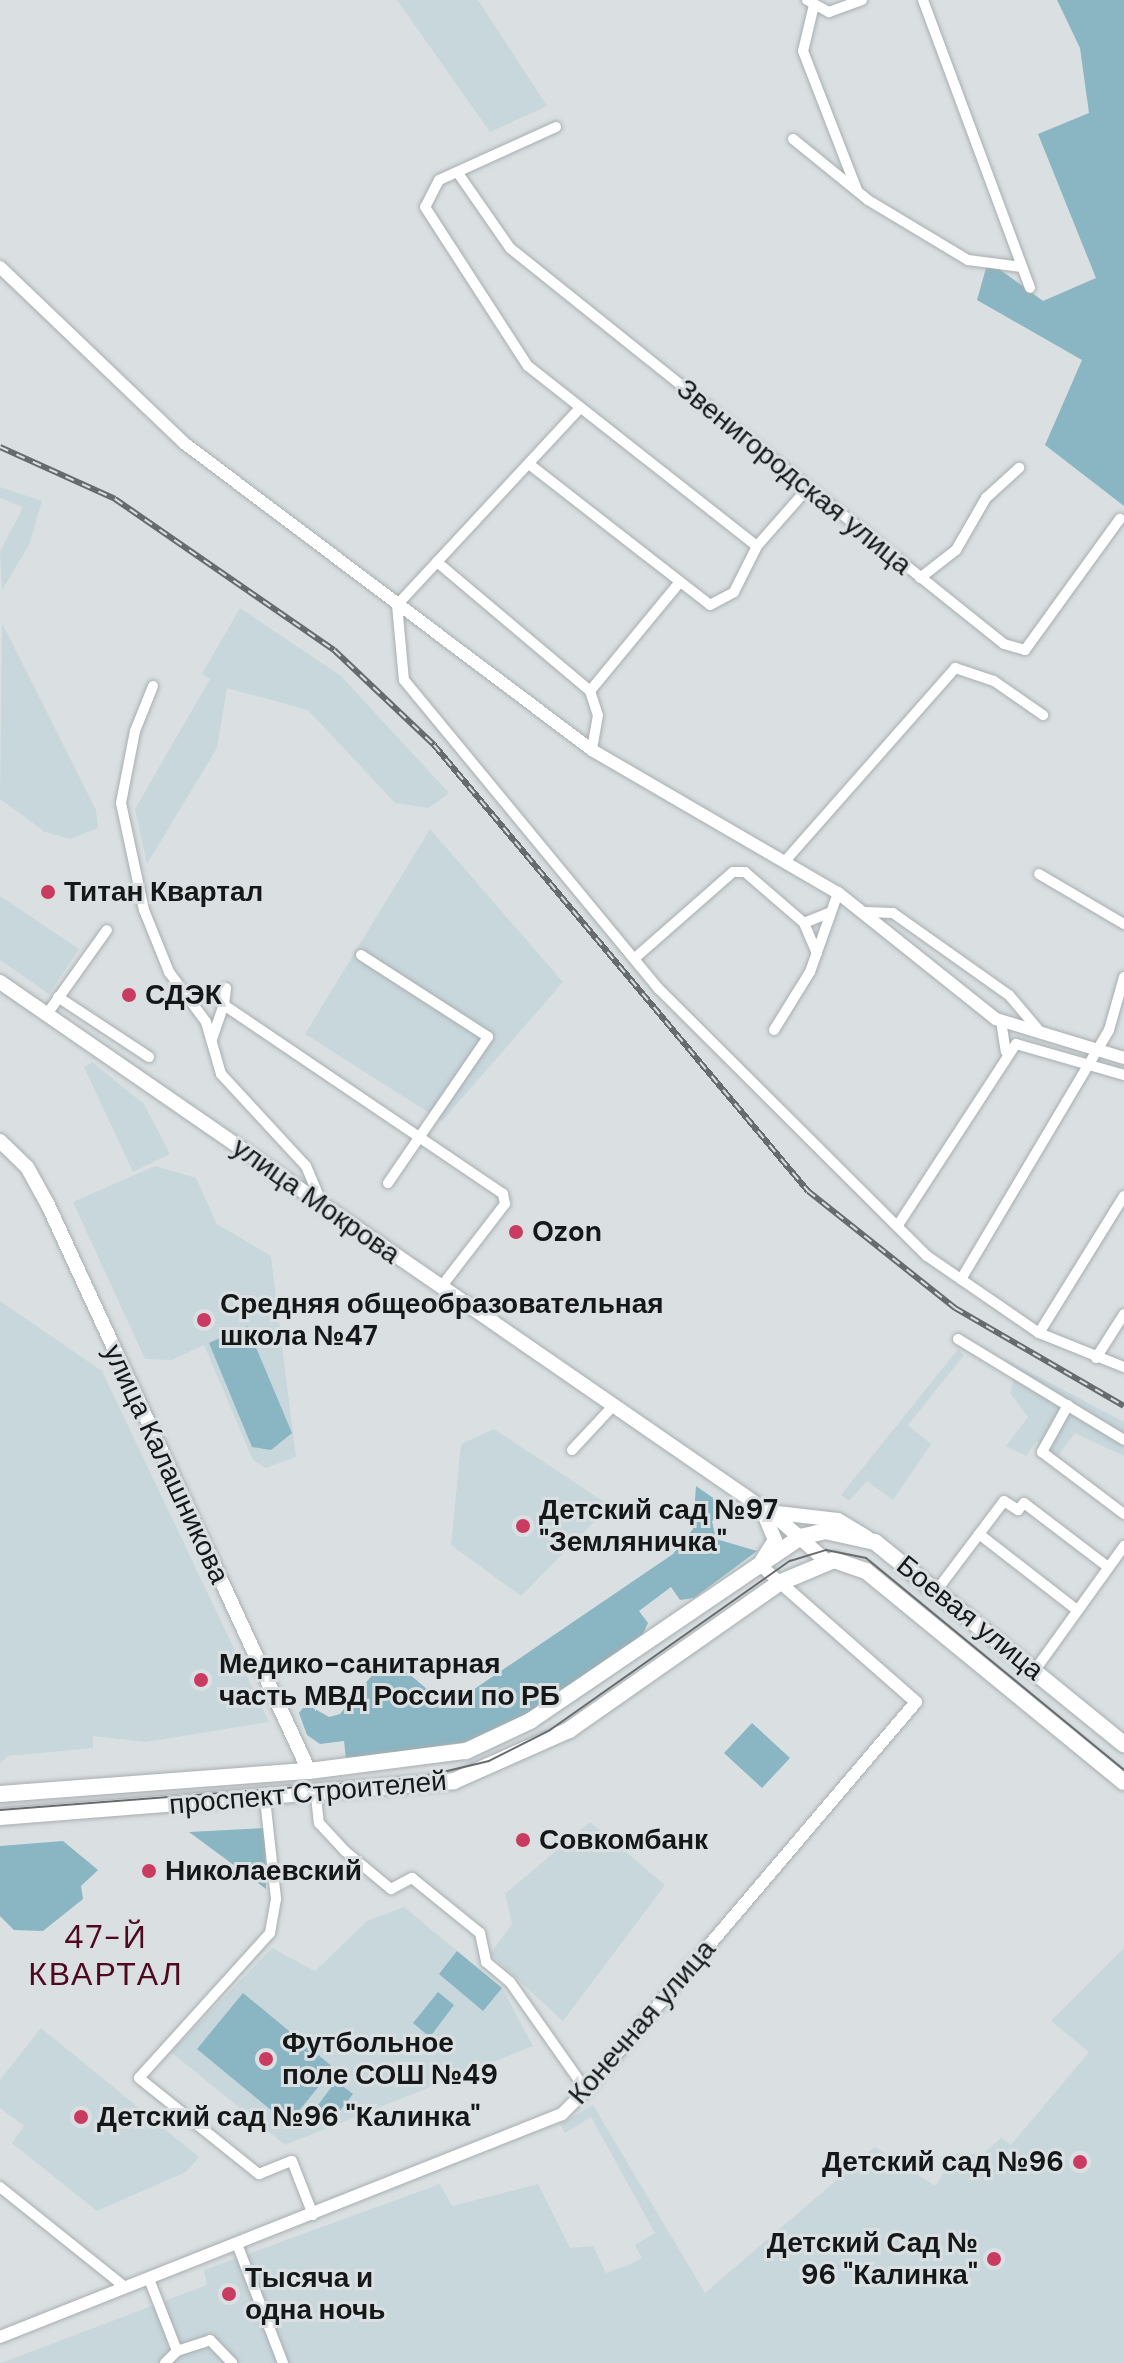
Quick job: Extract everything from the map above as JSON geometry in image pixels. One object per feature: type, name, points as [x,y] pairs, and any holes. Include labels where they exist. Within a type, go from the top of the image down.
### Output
[{"type":"main road","name":"улица Мокрова","points":[[0,982],[834,1561]]},
{"type":"main road","name":"улица Калашникова","points":[[0,1141],[27,1167],[48,1205],[309,1771]]},
{"type":"main road","points":[[758,1506],[790,1518],[838,1520],[875,1542]]},
{"type":"main road","points":[[758,1506],[775,1540],[759,1564]]},
{"type":"main road","name":"Боевая улица","points":[[801,1537],[838,1531],[875,1542],[1124,1744]]},
{"type":"main road","name":"проспект Строителей","points":[[0,1794],[309,1771],[444,1757],[488,1743],[801,1537]]},
{"type":"main road","name":"проспект Строителей","points":[[0,1817],[316,1796],[454,1781],[519,1757],[779,1583],[834,1561]]},
{"type":"main road","name":"Боевая улица","points":[[834,1561],[866,1571],[1124,1782]]},
{"type":"street","points":[[858,192],[803,51],[811,3],[829,12],[862,0]]},
{"type":"street","points":[[923,0],[1030,288]]},
{"type":"street","points":[[556,127],[460,176],[439,180],[429,192],[432,221],[528,366],[757,546]]},
{"type":"street","points":[[793,139],[858,192],[968,260],[1022,267]]},
{"type":"street","name":"Звенигородская улица","points":[[460,176],[510,248],[1004,644],[1025,650],[1120,519]]},
{"type":"street","points":[[0,267],[175,435],[592,750],[838,893],[1001,1021],[1124,1058]]},
{"type":"street","points":[[580,408],[397,605],[404,680],[635,958],[927,1256],[963,1276],[1039,1333],[1124,1367]]},
{"type":"street","points":[[529,464],[701,601],[720,604],[748,573],[757,546],[808,488]]},
{"type":"street","points":[[920,578],[956,550],[986,498],[1019,468]]},
{"type":"street","points":[[437,562],[590,691],[598,715],[592,750]]},
{"type":"street","points":[[590,691],[679,583]]},
{"type":"street","points":[[786,860],[955,668],[994,681],[1043,715]]},
{"type":"street","points":[[153,686],[124,780],[122,831],[163,960],[212,1041],[221,1074],[306,1166],[323,1206]]},
{"type":"street","points":[[635,958],[733,872],[745,872],[804,923],[817,953]]},
{"type":"street","points":[[1039,874],[1124,924]]},
{"type":"street","points":[[774,1030],[817,953],[838,893]]},
{"type":"street","points":[[865,912],[893,913],[1009,995],[1043,1034]]},
{"type":"street","points":[[804,923],[829,913]]},
{"type":"street","points":[[47,1014],[107,930]]},
{"type":"street","points":[[361,955],[488,1037],[388,1183]]},
{"type":"street","points":[[963,1276],[1093,1049],[1109,1030],[1124,977]]},
{"type":"street","points":[[212,1041],[224,1005],[226,988]]},
{"type":"street","points":[[58,997],[149,1057]]},
{"type":"street","points":[[224,1005],[506,1201],[441,1287]]},
{"type":"street","points":[[1001,1021],[1006,1052]]},
{"type":"street","points":[[898,1225],[950,1154],[1006,1052],[1024,1041],[1053,1060],[1086,1062],[1124,1075]]},
{"type":"street","points":[[1039,1333],[1124,1196]]},
{"type":"street","points":[[1096,1358],[1124,1314]]},
{"type":"street","points":[[958,1339],[1124,1440]]},
{"type":"street","points":[[1068,1405],[1042,1452],[1124,1514]]},
{"type":"street","points":[[572,1450],[613,1406]]},
{"type":"street","points":[[937,1590],[1004,1501],[1018,1510],[1024,1503],[1108,1567]]},
{"type":"street","points":[[979,1534],[1077,1610]]},
{"type":"street","points":[[1035,1670],[1124,1546]]},
{"type":"street","name":"Конечная улица","points":[[0,2337],[562,2114],[586,2090],[916,1702],[759,1564]]},
{"type":"street","name":"улица Калашникова","points":[[309,1771],[316,1796]]},
{"type":"street","points":[[316,1796],[319,1823],[391,1889],[412,1878],[480,1933],[486,1962],[510,1982],[586,2090]]},
{"type":"street","points":[[265,1799],[276,1899],[270,1933],[139,2078],[259,2174],[292,2161],[313,2215]]},
{"type":"street","points":[[0,2187],[125,2287]]},
{"type":"street","points":[[237,2244],[283,2363]]},
{"type":"street","points":[[149,2279],[177,2351]]},
{"type":"street","points":[[165,2363],[177,2351],[210,2340],[232,2363]]},
{"type":"shaded area","points":[[397,0],[478,0],[547,106],[490,132]]},
{"type":"shaded area","points":[[1057,0],[1124,0],[1124,506],[1045,445],[1082,360],[977,300],[988,261],[1043,301],[1096,278],[1038,134],[1089,113],[1080,48]]},
{"type":"shaded area","points":[[0,487],[42,501],[29,545],[2,590],[0,552],[23,507],[0,498]]},
{"type":"shaded area","points":[[240,608],[341,676],[449,793],[429,808],[395,803],[308,710],[227,688],[217,748],[147,864],[135,809],[210,679],[202,674]]},
{"type":"shaded area","points":[[2,623],[96,810],[98,828],[70,839],[45,832],[0,799]]},
{"type":"shaded area","points":[[430,829],[563,982],[442,1121],[305,1034]]},
{"type":"shaded area","points":[[0,896],[79,949],[49,994],[0,960]]},
{"type":"shaded area","points":[[92,1062],[144,1104],[170,1154],[133,1172],[84,1067]]},
{"type":"shaded area","name":"Средняя общеобразовательная школа №47","points":[[155,1166],[196,1178],[217,1224],[271,1256],[296,1457],[266,1468],[253,1460],[204,1345],[172,1360],[145,1359],[73,1202]]},
{"type":"shaded area","points":[[0,1301],[102,1371],[269,1722],[146,1742],[93,1736],[93,1748],[8,1756],[0,1763]]},
{"type":"shaded area","points":[[247,1326],[292,1433],[271,1450],[252,1447],[209,1343]]},
{"type":"shaded area","points":[[958,1349],[964,1355],[908,1425],[931,1444],[893,1500],[867,1481],[849,1501],[841,1495]]},
{"type":"shaded area","points":[[1007,1360],[1124,1422],[1124,1456],[1075,1433],[1057,1457],[1037,1441],[1026,1456],[1006,1446],[1028,1417],[1010,1393],[1014,1379],[1001,1370]]},
{"type":"shaded area","name":"Детский сад №97 \"Земляничка\"","points":[[494,1429],[610,1506],[521,1596],[451,1545],[461,1444]]},
{"type":"shaded area","points":[[696,1486],[729,1509],[712,1521],[716,1539],[757,1551],[694,1598],[680,1600],[671,1587],[639,1611],[648,1623],[642,1636],[524,1717],[467,1742],[346,1759],[344,1741],[320,1744],[307,1735],[299,1713],[306,1704],[329,1717],[340,1714],[388,1656],[448,1707],[673,1554],[693,1529]]},
{"type":"shaded area","points":[[752,1723],[790,1758],[762,1788],[724,1753]]},
{"type":"shaded area","points":[[590,1822],[665,1885],[563,2021],[490,1954],[512,1924],[505,1894]]},
{"type":"shaded area","points":[[265,1828],[266,1889],[189,1832]]},
{"type":"shaded area","points":[[63,1841],[98,1870],[81,1886],[83,1899],[43,1931],[14,1930],[0,1916],[0,1846]]},
{"type":"shaded area","points":[[404,1907],[502,1988],[533,2046],[285,2145],[171,2052],[272,1948],[315,1971],[367,1921]]},
{"type":"shaded area","points":[[1124,1948],[1124,2363],[1,2363],[207,2285],[204,2270],[440,2184],[452,2206],[538,2184],[570,2248],[593,2246],[606,2273],[631,2264],[642,2258],[635,2245],[655,2233],[591,2117],[565,2133],[560,2124],[593,2105],[705,2293],[875,2147],[935,2186],[957,2153],[983,2154],[1001,2138],[1011,2145],[1089,2052],[1051,2021]]},
{"type":"shaded area","points":[[457,1951],[502,1988],[483,2011],[439,1974]]},
{"type":"shaded area","points":[[438,1992],[454,2005],[430,2037],[413,2023]]},
{"type":"shaded area","name":"Футбольное поле СОШ №49","points":[[243,1993],[334,2068],[288,2124],[197,2049]]},
{"type":"shaded area","name":"Детский сад №96 \"Калинка\"","points":[[41,2028],[199,2157],[186,2172],[97,2211],[12,2143],[24,2126],[0,2108],[0,2080]]},
{"type":"shaded area","points":[[336,2081],[353,2094],[328,2126],[312,2113]]},
{"type":"tram line","points":[[0,1810],[418,1778],[489,1761],[550,1730],[790,1561],[826,1550],[866,1558],[1124,1770]]},
{"type":"railway","points":[[0,447],[115,499],[334,650],[434,745],[808,1191],[955,1308],[1124,1406]]},
{"type":"place","name":"Титан Квартал","points":[[48,892]]},
{"type":"place","name":"СДЭК","points":[[129,995]]},
{"type":"place","name":"Ozon","points":[[516,1232]]},
{"type":"place","name":"Средняя общеобразовательная школа №47","points":[[204,1320]]},
{"type":"place","name":"Детский сад №97 \"Земляничка\"","points":[[523,1526]]},
{"type":"place","name":"Медико-санитарная часть МВД России по РБ","points":[[201,1680]]},
{"type":"place","name":"Совкомбанк","points":[[523,1840]]},
{"type":"place","name":"Николаевский","points":[[149,1871]]},
{"type":"place","name":"Футбольное поле СОШ №49","points":[[266,2059]]},
{"type":"place","name":"Детский сад №96 \"Калинка\"","points":[[81,2117]]},
{"type":"place","name":"Детский сад №96","points":[[1080,2162]]},
{"type":"place","name":"Детский Сад № 96 \"Калинка\"","points":[[994,2259]]},
{"type":"place","name":"Тысяча и одна ночь","points":[[229,2294]]},
{"type":"district","name":"47-Й КВАРТАЛ","points":[[106,1956]]}]
